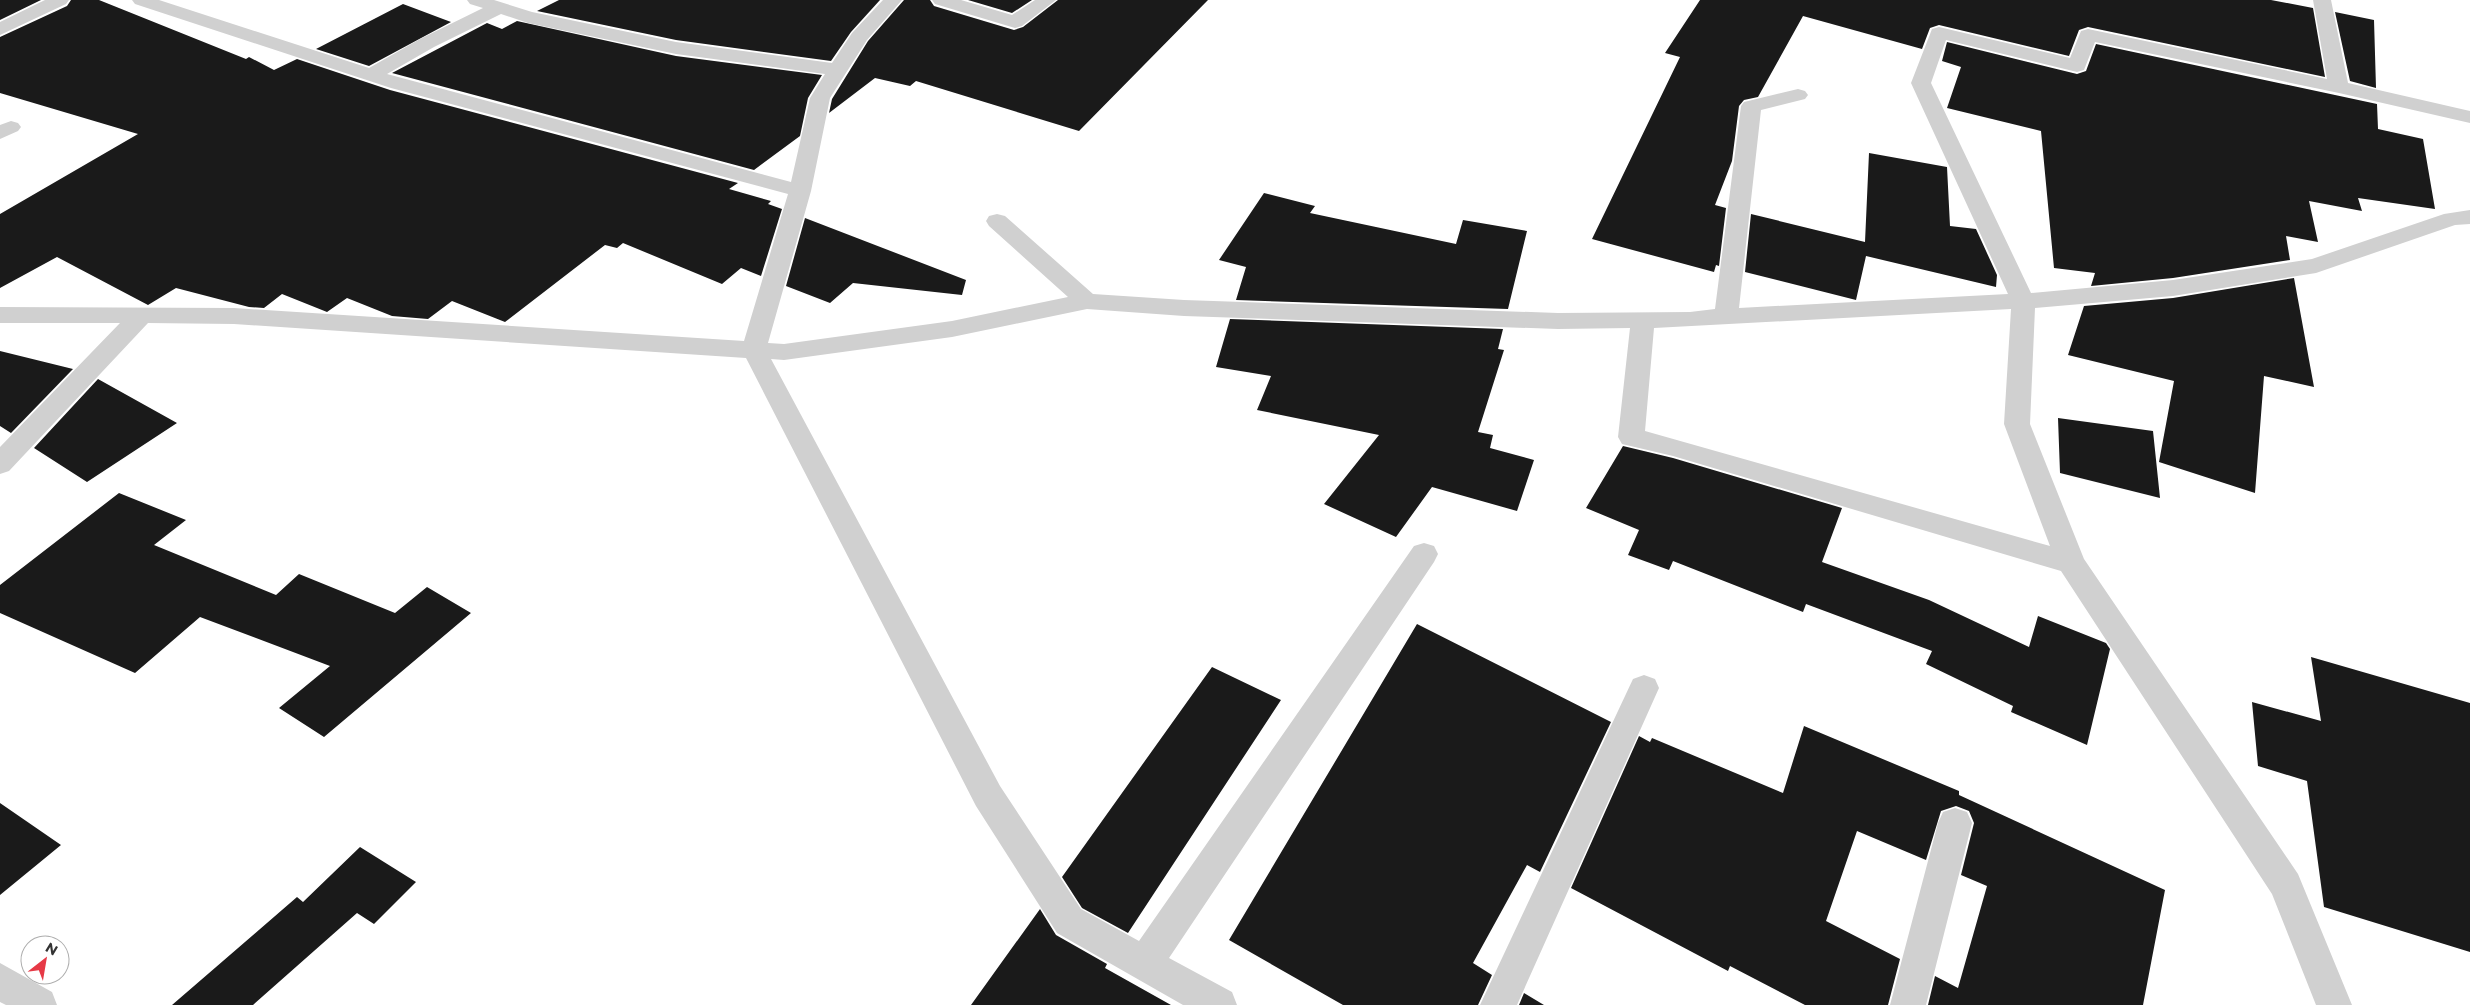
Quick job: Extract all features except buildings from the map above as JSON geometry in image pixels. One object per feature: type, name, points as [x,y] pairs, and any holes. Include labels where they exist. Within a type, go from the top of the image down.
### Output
[{"type":"street","points":[[0,29],[60,0]]},
{"type":"street","points":[[141,0],[371,75],[800,191]]},
{"type":"street","points":[[476,0],[528,17],[676,48],[838,70]]},
{"type":"street","points":[[893,0],[859,37],[820,98],[800,191],[754,350],[988,796],[1069,920],[1219,1005]]},
{"type":"street","points":[[941,0],[1015,22],[1047,0]]},
{"type":"street","points":[[2322,0],[2339,87]]},
{"type":"street","points":[[371,75],[499,8]]},
{"type":"street","points":[[2334,1005],[2286,885],[2071,563],[2017,424],[2023,301],[1921,83],[1939,33],[2077,66],[2088,35],[2339,87],[2470,117]]},
{"type":"street","points":[[1726,316],[1751,106],[1798,95]]},
{"type":"street","points":[[0,315],[234,316],[784,352],[952,329],[1087,301],[1184,308],[1558,321],[1690,320],[1726,316],[2023,301],[2173,288],[2316,266],[2452,219],[2470,217]]},
{"type":"street","points":[[997,221],[1087,301]]},
{"type":"street","points":[[0,464],[142,315]]},
{"type":"street","points":[[1642,320],[1632,437],[1673,447],[2071,563]]},
{"type":"street","points":[[1145,963],[1424,554]]},
{"type":"street","points":[[1498,1005],[1644,688]]},
{"type":"street","points":[[1908,1005],[1955,823]]},
{"type":"street","points":[[0,980],[39,1005]]}]
